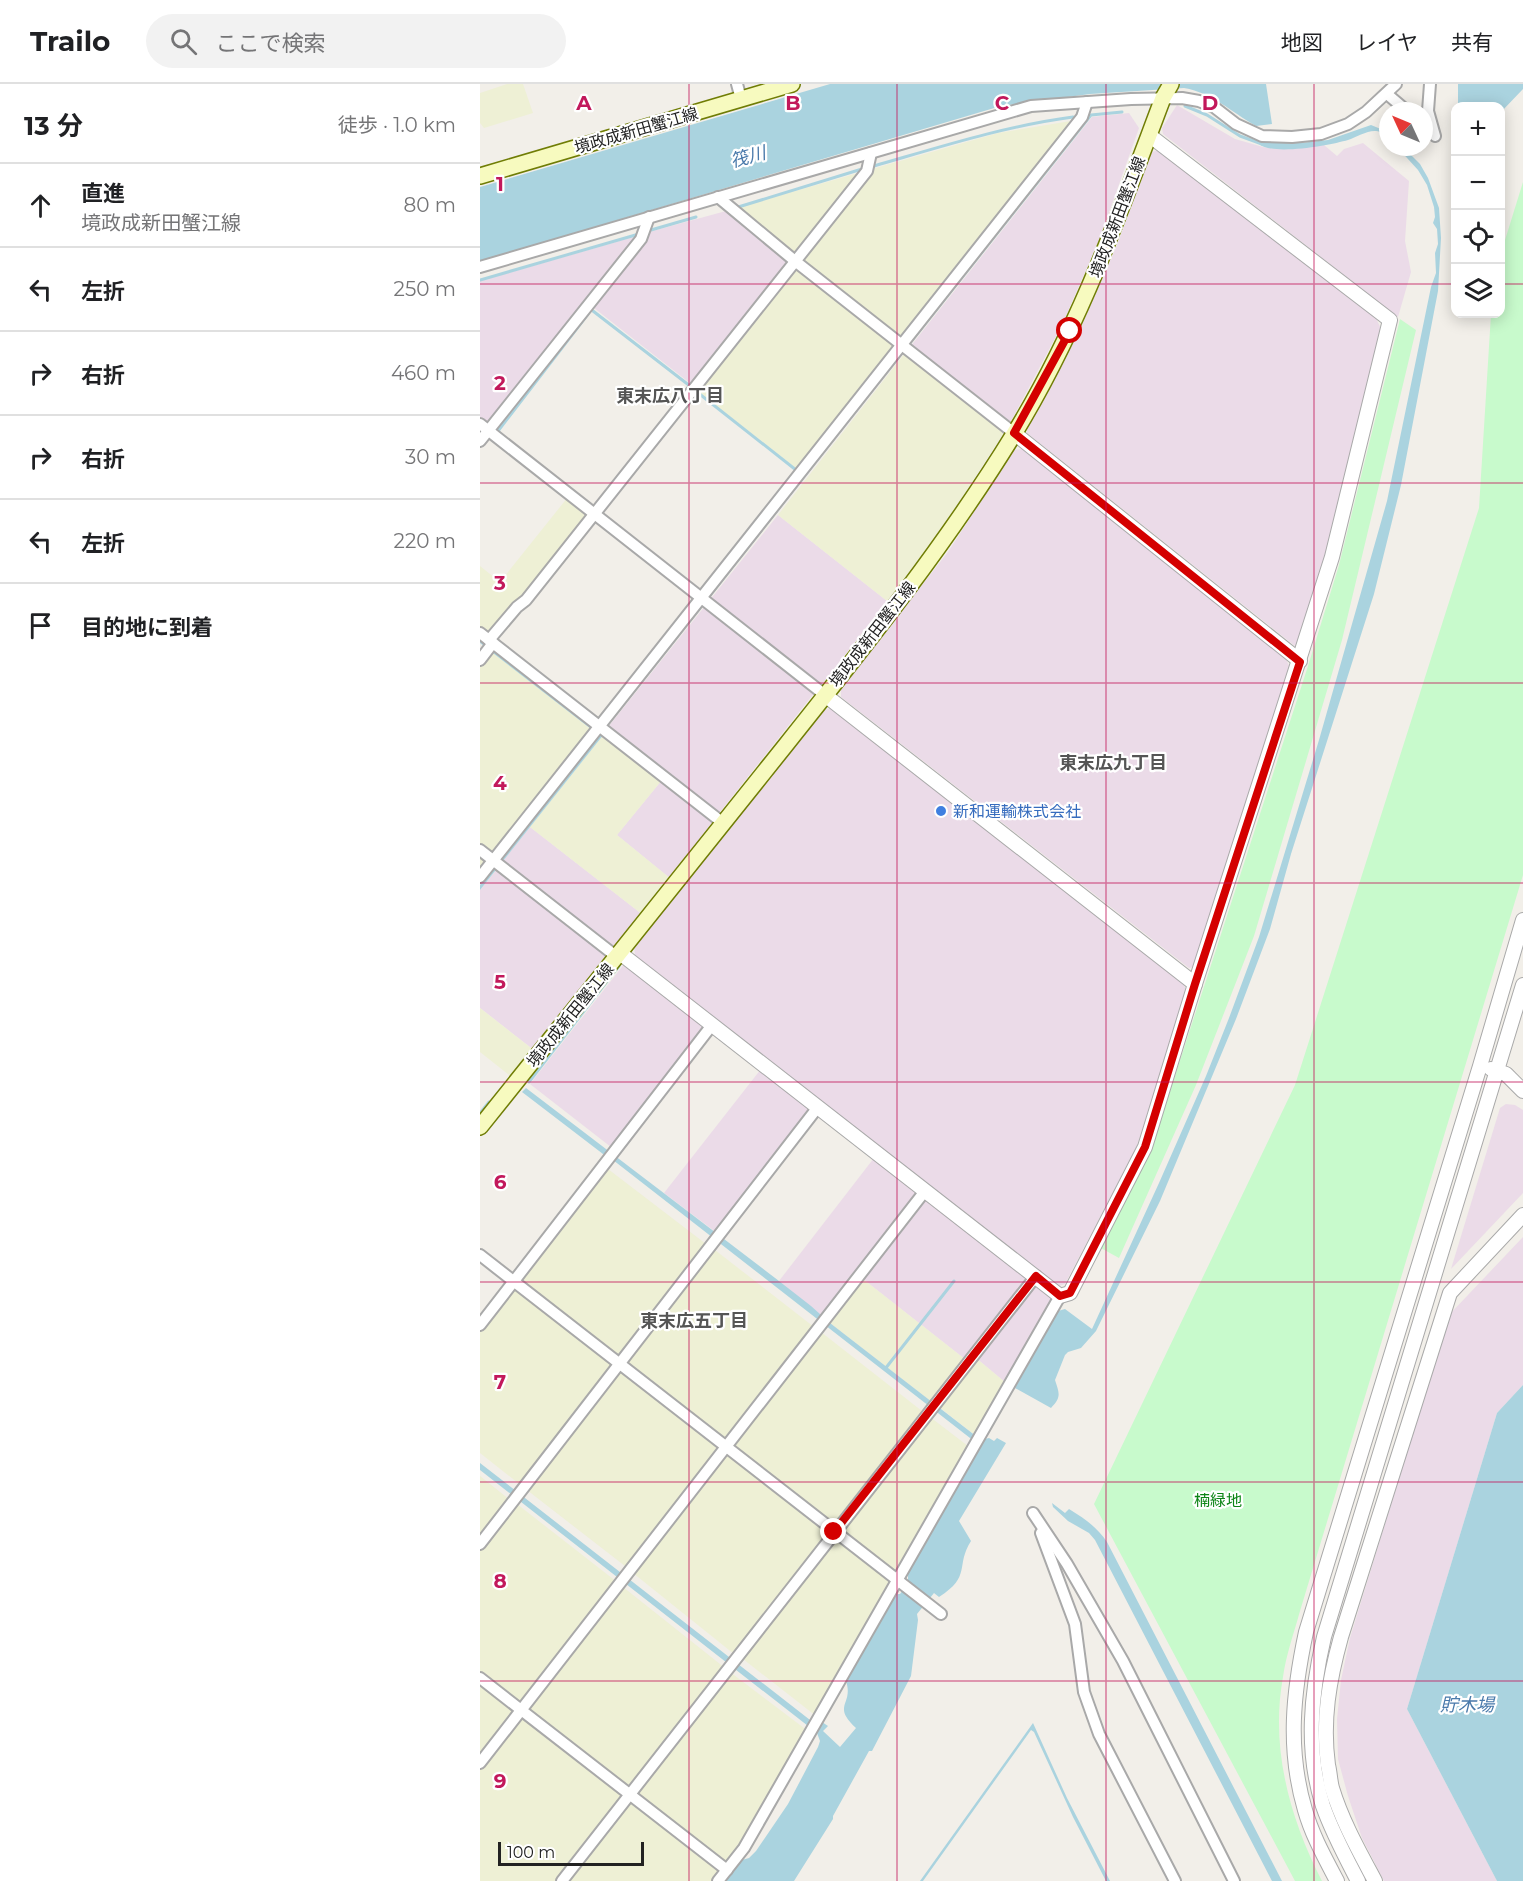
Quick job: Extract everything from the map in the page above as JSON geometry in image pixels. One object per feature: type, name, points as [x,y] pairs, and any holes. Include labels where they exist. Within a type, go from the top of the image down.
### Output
[{"type":"main road","name":"境政成新田蟹江線","points":[[480,176],[739,91],[792,84]]},
{"type":"main road","name":"境政成新田蟹江線","points":[[480,1127],[941,546],[1014,433],[1070,331],[1109,242],[1163,98],[1171,84]]},
{"type":"street","points":[[480,267],[1031,106],[1163,98],[1199,100],[1214,107],[1236,124],[1262,136],[1292,137],[1320,134],[1348,124],[1366,112],[1396,84]]},
{"type":"street","points":[[1429,102],[1430,84]]},
{"type":"street","points":[[1386,94],[1396,102]]},
{"type":"street","points":[[480,877],[496,862],[700,597],[1082,117],[1087,102]]},
{"type":"street","points":[[718,1881],[744,1848],[899,1583],[977,1440],[1060,1296],[1070,1293],[1145,1147],[1332,557],[1390,320],[1149,135]]},
{"type":"street","points":[[480,660],[517,607],[526,600],[867,171],[871,153]]},
{"type":"street","points":[[718,197],[795,261],[1300,662]]},
{"type":"street","points":[[480,441],[484,427],[641,239],[649,217]]},
{"type":"street","points":[[484,427],[1195,984]]},
{"type":"street","points":[[480,633],[490,644],[600,725],[723,823]]},
{"type":"street","points":[[480,850],[712,1025],[1060,1296]]},
{"type":"street","points":[[1337,1881],[1305,1810],[1297,1771],[1293,1739],[1293,1706],[1297,1673],[1306,1632],[1523,920]]},
{"type":"street","points":[[1358,1881],[1335,1837],[1323,1804],[1315,1768],[1312,1707],[1315,1676],[1324,1637],[1523,985]]},
{"type":"street","points":[[480,1325],[712,1025]]},
{"type":"street","points":[[1480,1066],[1506,1074],[1523,1091]]},
{"type":"street","points":[[480,1544],[818,1107]]},
{"type":"street","points":[[480,1763],[926,1191]]},
{"type":"street","points":[[1375,1881],[1347,1828],[1332,1787],[1326,1746],[1326,1710],[1331,1674],[1450,1293],[1523,1215]]},
{"type":"street","points":[[480,1255],[937,1611]]},
{"type":"street","points":[[562,1881],[1036,1276]]},
{"type":"street","points":[[1175,1881],[1099,1734],[1084,1692],[1075,1624],[1034,1513],[1123,1661],[1234,1881]]},
{"type":"street","points":[[480,1678],[727,1870]]},
{"type":"shaded area","points":[[1177,105],[1235,139],[1263,147],[1277,149],[1324,145],[1337,156],[1344,149],[1363,143],[1409,181],[1405,241],[1411,272],[1398,317],[1163,134],[1162,128]]},
{"type":"shaded area","points":[[1129,113],[1139,128],[1100,238],[1061,327],[1009,425],[910,347],[1092,117]]},
{"type":"shaded area","points":[[1159,150],[1376,318],[1381,329],[1326,554],[1299,644],[1295,646],[1027,433],[1027,429],[1077,336],[1117,245],[1152,152]]},
{"type":"shaded area","points":[[726,211],[788,261],[691,384],[594,308],[645,243],[649,232]]},
{"type":"shaded area","points":[[637,236],[488,423],[480,419],[480,281]]},
{"type":"shaded area","points":[[1022,449],[1286,659],[1291,670],[1194,967],[1189,968],[841,697],[841,688],[948,552],[1014,450]]},
{"type":"shaded area","points":[[778,515],[887,601],[820,687],[709,601]]},
{"type":"shaded area","points":[[705,606],[815,692],[717,813],[608,727]]},
{"type":"shaded area","points":[[830,708],[1183,983],[1187,992],[1137,1146],[1065,1284],[1059,1286],[635,955],[634,947],[823,711]]},
{"type":"shaded area","points":[[662,780],[716,823],[671,879],[617,835]]},
{"type":"shaded area","points":[[530,827],[643,915],[616,947],[611,948],[502,862]]},
{"type":"shaded area","points":[[497,869],[605,952],[607,958],[535,1051],[480,1008],[480,890]]},
{"type":"shaded area","points":[[625,963],[705,1029],[611,1147],[530,1084]]},
{"type":"shaded area","points":[[761,1069],[812,1110],[717,1233],[664,1193]]},
{"type":"shaded area","points":[[1506,1104],[1515,1105],[1523,1110],[1523,1193],[1451,1269],[1500,1108]]},
{"type":"shaded area","points":[[874,1158],[917,1191],[918,1196],[823,1317],[779,1281]]},
{"type":"shaded area","points":[[928,1199],[1027,1277],[1028,1281],[966,1360],[863,1279],[922,1201]]},
{"type":"shaded area","points":[[1523,1237],[1523,1385],[1497,1413],[1407,1709],[1497,1881],[1384,1881],[1362,1838],[1338,1759],[1337,1719],[1341,1680],[1350,1638],[1449,1315]]},
{"type":"shaded area","points":[[1035,1284],[1053,1296],[1053,1301],[1006,1383],[976,1358]]},
{"type":"green space","points":[[507,84],[523,84],[533,113],[484,128],[480,123],[480,93]]},
{"type":"green space","points":[[1077,120],[901,340],[736,208],[998,133]]},
{"type":"green space","name":"楠緑地","points":[[1523,182],[1523,875],[1286,1660],[1280,1704],[1281,1756],[1292,1808],[1322,1881],[1295,1881],[1094,1504],[1295,1085],[1479,508],[1491,318],[1505,318],[1505,240]]},
{"type":"green space","points":[[796,267],[896,346],[798,470],[696,390]]},
{"type":"green space","points":[[1400,319],[1416,330],[1342,640],[1254,936],[1196,1085],[1119,1258],[1099,1247],[1150,1153],[1308,666],[1339,565]]},
{"type":"green space","points":[[905,353],[1002,429],[1003,434],[934,541],[887,601],[778,515]]},
{"type":"green space","points":[[568,497],[587,512],[587,517],[491,633],[485,632],[480,627],[480,566],[500,582]]},
{"type":"green space","points":[[491,651],[591,729],[480,870],[480,664]]},
{"type":"green space","points":[[604,734],[662,780],[617,835],[671,879],[643,915],[530,827]]},
{"type":"green space","points":[[480,1008],[535,1051],[513,1078],[480,1052]]},
{"type":"green space","points":[[605,1169],[706,1244],[620,1357],[521,1283],[521,1279]]},
{"type":"green space","points":[[715,1250],[814,1327],[728,1439],[724,1439],[627,1364],[627,1360],[711,1251]]},
{"type":"green space","points":[[863,1279],[966,1360],[933,1403],[830,1323]]},
{"type":"green space","points":[[512,1289],[614,1364],[523,1482],[518,1483],[480,1453],[480,1331]]},
{"type":"green space","points":[[821,1332],[922,1411],[922,1415],[835,1525],[736,1448],[735,1442]]},
{"type":"green space","points":[[976,1358],[1006,1383],[976,1436],[939,1407]]},
{"type":"green space","points":[[622,1371],[719,1450],[629,1566],[625,1566],[527,1490],[616,1372]]},
{"type":"green space","points":[[930,1417],[968,1446],[899,1570],[893,1572],[842,1531]]},
{"type":"green space","points":[[726,1455],[730,1455],[828,1532],[828,1536],[734,1654],[633,1573]]},
{"type":"green space","points":[[480,1476],[510,1500],[480,1539]]},
{"type":"green space","points":[[517,1504],[617,1582],[522,1703],[517,1702],[480,1673],[480,1551]]},
{"type":"green space","points":[[838,1539],[891,1584],[816,1716],[743,1657],[834,1540]]},
{"type":"green space","points":[[623,1587],[725,1668],[630,1788],[529,1712],[529,1707]]},
{"type":"green space","points":[[730,1672],[808,1731],[742,1847],[727,1865],[637,1796],[637,1791]]},
{"type":"green space","points":[[480,1683],[513,1709],[514,1713],[480,1756]]},
{"type":"green space","points":[[525,1717],[623,1793],[623,1798],[557,1881],[480,1881],[480,1770],[520,1719]]},
{"type":"green space","points":[[630,1800],[722,1870],[714,1881],[566,1881]]},
{"type":"water","name":"筏川","points":[[830,84],[1266,84],[1272,124],[1256,126],[1204,94],[1184,88],[1090,94],[1001,106],[480,261],[480,187]]},
{"type":"water","points":[[1458,84],[1523,84],[1523,89],[1505,108],[1505,102],[1458,102]]},
{"type":"water","points":[[1371,125],[1379,128],[1379,131],[1316,147],[1276,149],[1259,144],[1263,142],[1300,143],[1328,140]]},
{"type":"water","points":[[1405,156],[1412,156],[1420,164],[1439,208],[1441,238],[1438,291],[1401,485],[1374,594],[1291,854],[1270,929],[1236,1019],[1160,1201],[1096,1331],[1081,1348],[1065,1355],[1055,1380],[1058,1398],[1051,1408],[1015,1388],[1058,1311],[1065,1309],[1092,1329],[1159,1183],[1229,1018],[1259,937],[1319,740],[1387,501],[1431,287],[1436,273],[1435,253],[1438,244],[1437,229],[1433,223],[1434,207],[1427,185],[1418,170]]},
{"type":"water","points":[[480,637],[594,726],[591,729],[480,643]]},
{"type":"water","points":[[600,733],[604,734],[480,890],[480,885]]},
{"type":"water","points":[[526,1088],[779,1281],[981,1440],[989,1438],[994,1441],[997,1438],[1006,1443],[959,1521],[971,1541],[966,1550],[959,1577],[949,1590],[939,1597],[934,1593],[917,1614],[911,1676],[872,1751],[869,1751],[833,1819],[794,1881],[725,1881],[742,1860],[749,1858],[756,1851],[788,1804],[818,1747],[820,1741],[817,1733],[480,1470],[480,1463],[819,1727],[822,1722],[828,1726],[823,1731],[840,1747],[856,1728],[845,1714],[848,1689],[846,1681],[895,1594],[900,1594],[908,1583],[908,1570],[980,1448],[979,1445],[613,1160],[522,1092]]},
{"type":"water","name":"貯木場","points":[[1523,1385],[1523,1881],[1497,1881],[1407,1709],[1497,1413]]},
{"type":"water","points":[[1052,1503],[1065,1513],[1069,1509],[1085,1520],[1107,1542],[1282,1881],[1272,1881],[1095,1540],[1089,1533],[1068,1521],[1053,1507]]},
{"type":"water","points":[[1033,1723],[1067,1798],[1110,1881],[1106,1881],[1031,1730],[923,1881],[920,1881]]},
{"type":"waterway","points":[[1185,106],[1207,115],[1240,136],[1262,144]]},
{"type":"waterway","points":[[909,344],[1091,115],[1122,112]]},
{"type":"waterway","points":[[874,166],[998,131],[1073,117]]},
{"type":"waterway","points":[[735,208],[862,169]]},
{"type":"waterway","points":[[651,230],[696,217]]},
{"type":"waterway","points":[[480,280],[639,234]]},
{"type":"waterway","points":[[593,311],[690,386]]},
{"type":"waterway","points":[[500,434],[498,431],[588,314]]},
{"type":"waterway","points":[[707,599],[903,351]]},
{"type":"waterway","points":[[697,392],[796,470]]},
{"type":"waterway","points":[[606,726],[703,604]]},
{"type":"waterway","points":[[529,1082],[619,966]]},
{"type":"waterway","points":[[480,1113],[489,1102]]},
{"type":"waterway","points":[[885,1369],[954,1281]]},
{"type":"place","name":"新和運輸株式会社","points":[[941,811]]},
{"type":"district","name":"東末広八丁目","points":[[670,396]]},
{"type":"district","name":"東末広九丁目","points":[[1113,763]]},
{"type":"district","name":"東末広五丁目","points":[[694,1321]]},
{"type":"route","points":[[834,1532],[1036,1276],[1060,1296],[1070,1293],[1145,1147],[1195,984],[1300,662],[1014,433],[1070,331]]}]
